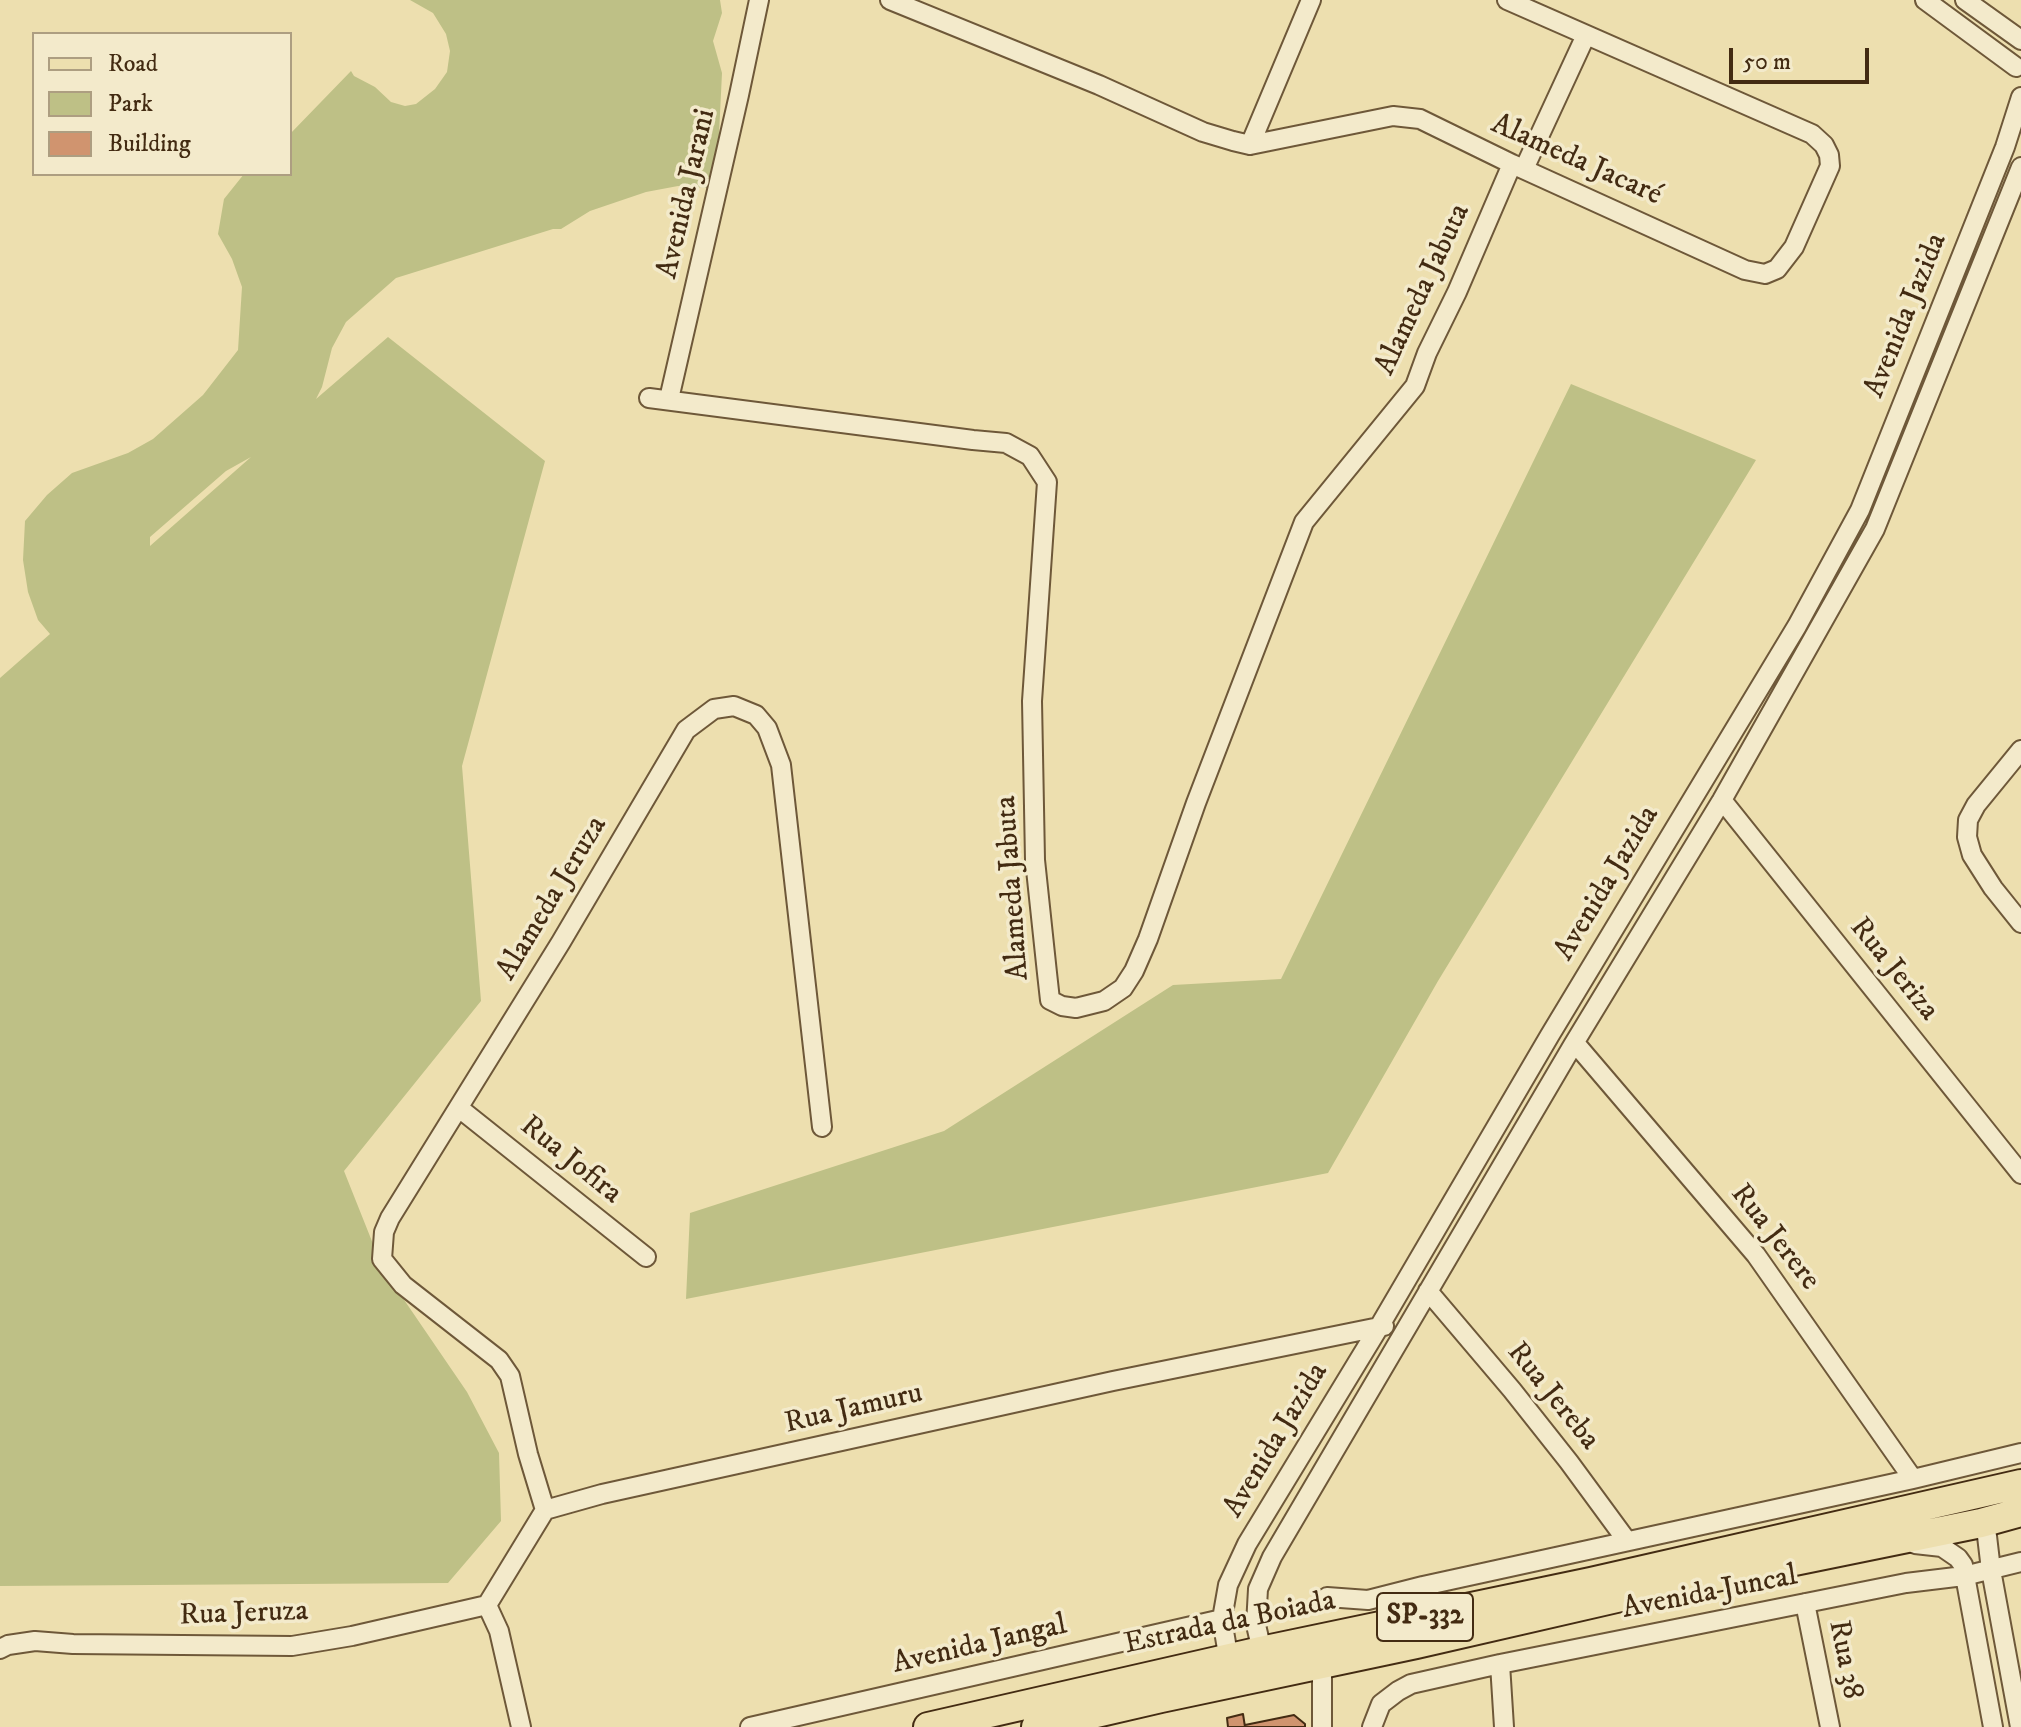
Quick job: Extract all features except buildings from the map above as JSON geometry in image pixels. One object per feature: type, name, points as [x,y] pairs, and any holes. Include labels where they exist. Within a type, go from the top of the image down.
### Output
[{"type":"main road","name":"SP-332","points":[[1922,1505],[2021,1484]]},
{"type":"main road","name":"Estrada da Boiada","points":[[928,1727],[1264,1663],[1591,1582],[1922,1505]]},
{"type":"main road","points":[[1922,1505],[1962,1505],[1981,1523]]},
{"type":"main road","name":"SP-332","points":[[1888,1542],[2021,1512]]},
{"type":"main road","name":"Estrada da Boiada","points":[[1264,1663],[1322,1663],[1647,1591],[1888,1542]]},
{"type":"main road","name":"Estrada da Boiada","points":[[1036,1727],[1230,1670]]},
{"type":"street","name":"Avenida Jarani","points":[[669,399],[759,0]]},
{"type":"street","name":"Alameda Jacaré","points":[[890,0],[1099,85],[1203,132],[1250,145],[1393,116],[1420,119],[1745,270],[1765,274],[1777,269],[1798,238],[1830,166],[1824,145],[1812,134],[1507,0]]},
{"type":"street","points":[[1250,145],[1311,0]]},
{"type":"street","points":[[1925,0],[2019,63]]},
{"type":"street","points":[[1965,0],[2021,40]]},
{"type":"street","points":[[1518,166],[1586,35]]},
{"type":"street","name":"Avenida Jazida","points":[[1230,1670],[1222,1619],[1228,1585],[1247,1544],[1797,626],[1860,510],[2005,147],[2021,97]]},
{"type":"street","name":"Alameda Jabuta","points":[[649,398],[1006,443],[1030,456],[1047,482],[1032,701],[1035,860],[1050,1000],[1076,1008],[1104,1001],[1123,988],[1148,939],[1196,803],[1304,522],[1415,386],[1427,353],[1518,166]]},
{"type":"street","name":"Avenida Jazida","points":[[1264,1663],[1256,1625],[1258,1589],[1272,1557],[1575,1042],[1722,800],[1875,529],[2021,167]]},
{"type":"street","name":"Alameda Jeruza","points":[[545,1510],[510,1376],[499,1360],[403,1285],[382,1259],[384,1232],[686,730],[714,709],[734,706],[756,715],[767,728],[781,765],[822,1127]]},
{"type":"street","points":[[2021,750],[1976,805],[1968,820],[1967,837],[1972,855],[2021,923]]},
{"type":"street","name":"Rua Jeriza","points":[[1700,785],[1714,777],[1724,784],[1722,800],[2021,1174]]},
{"type":"street","name":"Rua Jerere","points":[[1554,1028],[1554,1045],[1569,1048],[1575,1042],[1756,1255],[1913,1479]]},
{"type":"street","name":"Rua Jofira","points":[[459,1108],[646,1257]]},
{"type":"street","name":"Rua Jereba","points":[[1428,1291],[1521,1402],[1627,1541]]},
{"type":"street","name":"Rua Jamuru","points":[[545,1510],[602,1494],[1067,1391],[1379,1327],[1410,1324]]},
{"type":"street","points":[[1327,1597],[1368,1600],[2021,1453]]},
{"type":"street","points":[[521,1727],[499,1631],[487,1605],[545,1510]]},
{"type":"street","points":[[1981,1523],[1987,1536],[2020,1727]]},
{"type":"street","points":[[1888,1542],[1942,1547],[1963,1565],[1993,1727]]},
{"type":"street","name":"Avenida Juncal","points":[[1372,1727],[1381,1704],[1411,1684],[1906,1583],[1964,1576],[2021,1562]]},
{"type":"street","name":"Rua 38","points":[[1805,1603],[1830,1727]]},
{"type":"street","name":"Rua Jeruza","points":[[0,1649],[35,1641],[292,1646],[352,1636],[487,1605]]},
{"type":"street","name":"Avenida Jangal","points":[[750,1727],[1222,1619]]},
{"type":"street","points":[[1322,1663],[1322,1727]]},
{"type":"street","points":[[1500,1664],[1504,1727]]},
{"type":"green space","points":[[410,0],[720,0],[722,13],[713,41],[722,73],[718,155],[730,184],[709,188],[678,186],[646,192],[590,211],[561,229],[396,278],[346,322],[332,348],[316,399],[388,337],[545,461],[462,766],[481,1001],[344,1171],[383,1269],[467,1392],[499,1453],[501,1521],[448,1583],[0,1586],[0,678],[50,634],[38,620],[28,592],[23,560],[25,521],[47,495],[72,473],[128,453],[153,439],[203,395],[238,350],[242,287],[232,259],[218,234],[224,199],[242,176],[292,176],[292,132],[351,71],[391,102],[405,106],[416,104],[435,89],[447,72],[450,51],[446,34],[433,13]],"holes":[[[251,457],[150,546],[150,537],[226,471]]]},
{"type":"green space","points":[[1571,384],[1756,460],[1438,981],[1328,1173],[686,1299],[690,1213],[944,1131],[1173,985],[1281,979]]}]
